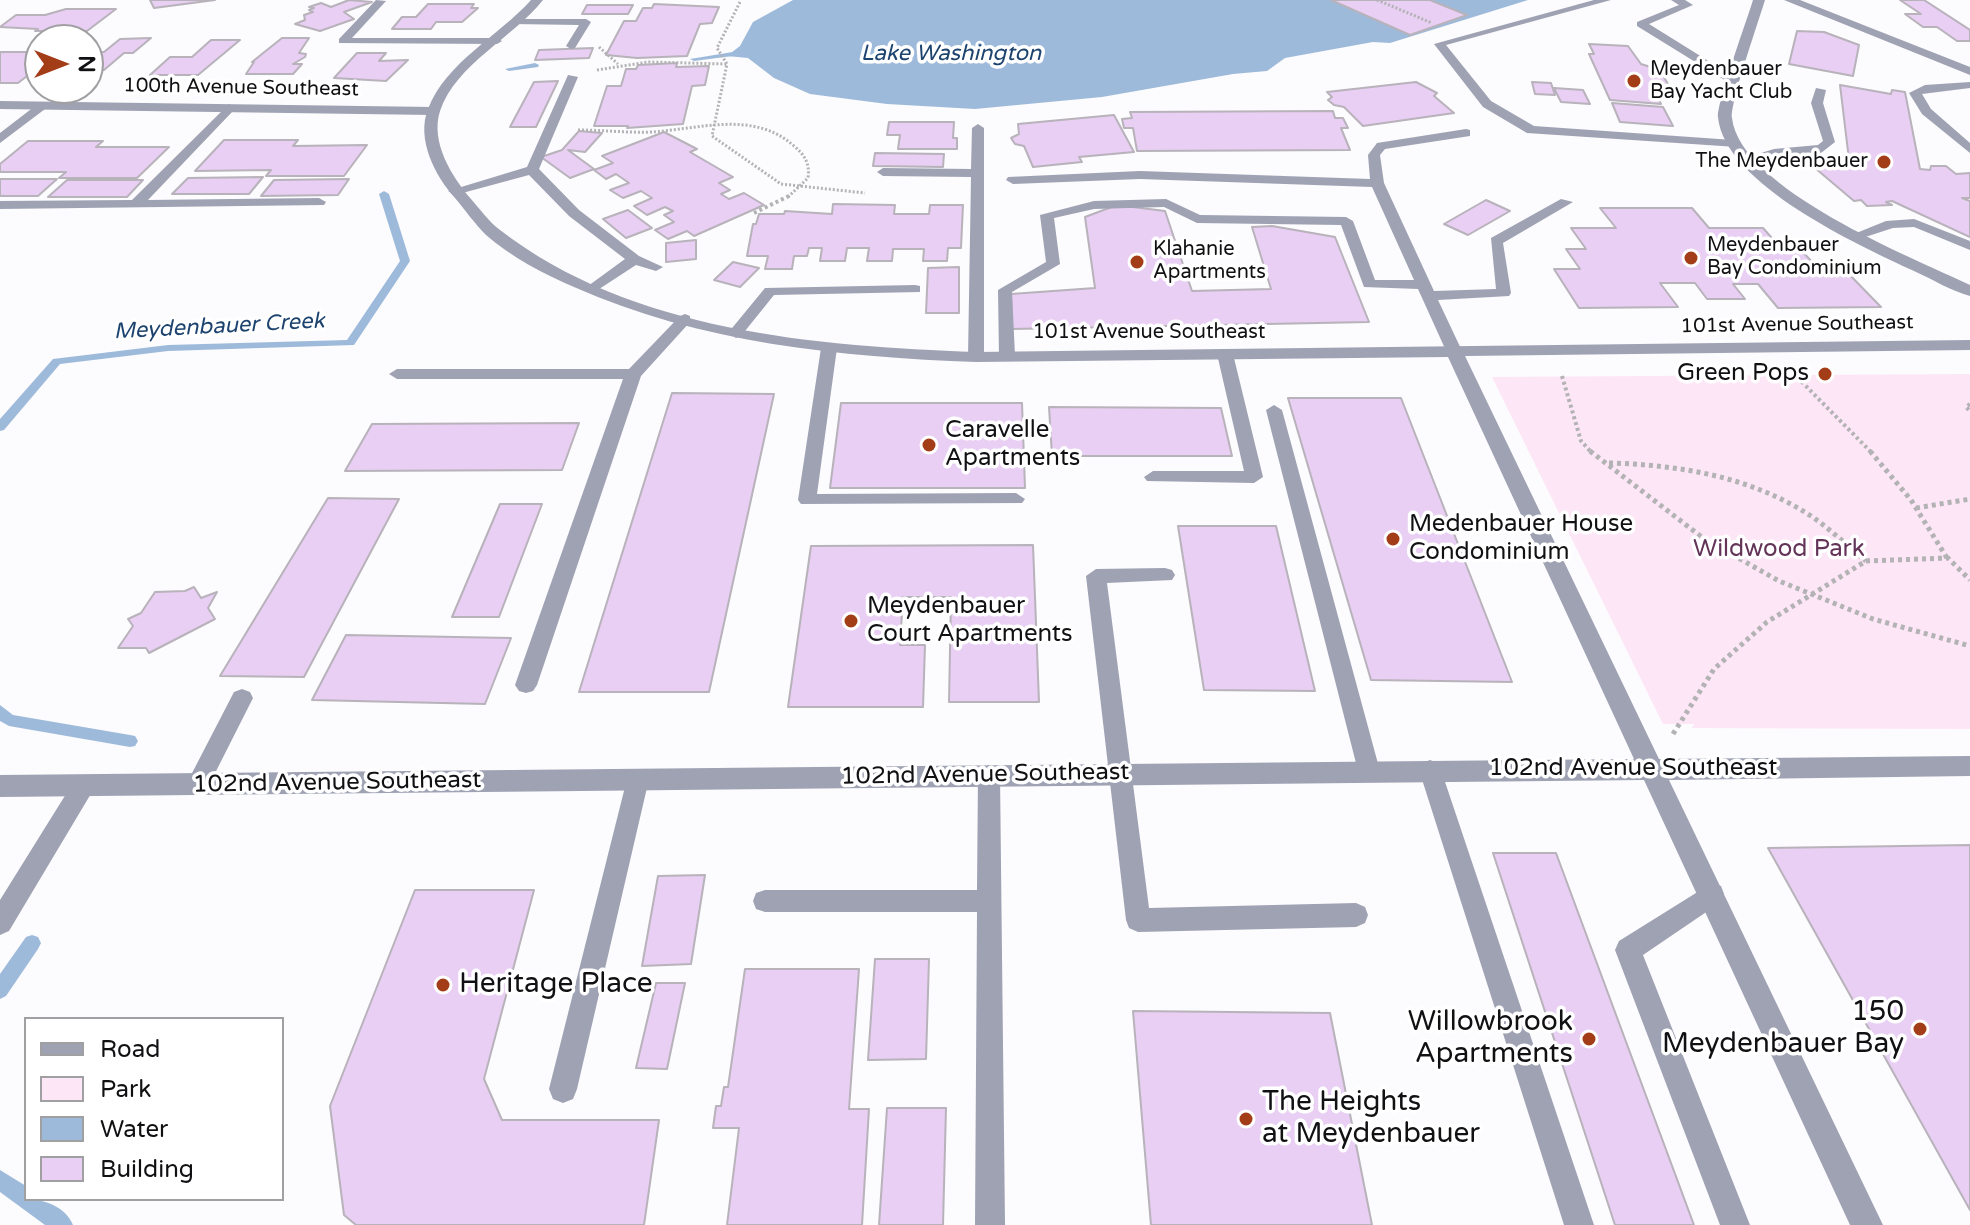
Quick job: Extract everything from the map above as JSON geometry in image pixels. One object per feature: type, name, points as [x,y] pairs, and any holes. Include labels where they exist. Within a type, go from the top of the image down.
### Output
[{"type":"street","points":[[433,111],[461,72],[537,0]]},
{"type":"street","points":[[1759,0],[1725,117],[1733,144],[1746,162],[1793,200],[1856,236],[1970,291]]},
{"type":"street","points":[[1790,0],[1970,71]]},
{"type":"street","name":"100th Avenue Southeast","points":[[0,105],[433,111]]},
{"type":"street","name":"101st Avenue Southeast","points":[[433,111],[433,140],[444,173],[466,209],[503,243],[568,279],[645,309],[736,333],[829,348],[906,356],[976,357],[1970,345]]},
{"type":"street","points":[[1455,353],[1867,1225]]},
{"type":"street","name":"102nd Avenue Southeast","points":[[0,786],[1970,766]]},
{"type":"lane","points":[[1606,0],[1439,44],[1487,104],[1531,130],[1733,144]]},
{"type":"lane","points":[[1676,0],[1688,5],[1641,24],[1735,82]]},
{"type":"lane","points":[[381,1],[343,41],[497,41]]},
{"type":"lane","points":[[517,22],[586,22],[571,46]]},
{"type":"lane","points":[[532,170],[572,77]]},
{"type":"lane","points":[[1970,85],[1925,88],[1915,93],[1926,111],[1970,149]]},
{"type":"lane","points":[[1746,162],[1765,154],[1793,149],[1821,149],[1829,142],[1817,103],[1820,90]]},
{"type":"lane","points":[[0,139],[43,106]]},
{"type":"lane","points":[[136,204],[229,108]]},
{"type":"lane","points":[[976,357],[978,128]]},
{"type":"lane","points":[[1455,353],[1377,183],[1374,155],[1381,146],[1466,133]]},
{"type":"lane","points":[[455,191],[532,170]]},
{"type":"lane","points":[[532,170],[574,213],[634,259],[656,267]]},
{"type":"lane","points":[[883,172],[978,173]]},
{"type":"lane","points":[[1013,180],[1140,175],[1377,183]]},
{"type":"lane","points":[[0,205],[319,202]]},
{"type":"lane","points":[[1007,356],[1005,290],[1053,264],[1047,215],[1094,205],[1166,203],[1197,219],[1346,221],[1369,284],[1426,291],[1504,293],[1496,241],[1566,202]]},
{"type":"lane","points":[[1856,236],[1886,223],[1913,221],[1970,246]]},
{"type":"lane","points":[[593,289],[634,259]]},
{"type":"lane","points":[[736,333],[770,291],[915,289]]},
{"type":"lane","points":[[526,685],[633,374],[685,319]]},
{"type":"lane","points":[[829,348],[807,500],[1016,499]]},
{"type":"lane","points":[[1153,477],[1254,477],[1225,354]]},
{"type":"lane","points":[[397,374],[633,374]]},
{"type":"lane","points":[[1274,410],[1369,771]]},
{"type":"lane","points":[[1165,575],[1096,576],[1138,920],[1356,915]]},
{"type":"lane","points":[[198,784],[242,698]]},
{"type":"lane","points":[[1430,770],[1579,1225]]},
{"type":"lane","points":[[989,775],[990,1225]]},
{"type":"lane","points":[[563,1089],[638,779]]},
{"type":"lane","points":[[0,923],[84,785]]},
{"type":"lane","points":[[1712,894],[1628,950],[1735,1225]]},
{"type":"lane","points":[[765,901],[989,901]]},
{"type":"path","points":[[1377,0],[1444,28]]},
{"type":"path","points":[[740,2],[718,44],[727,62],[712,136],[781,184],[873,193]]},
{"type":"path","points":[[572,77],[634,63],[727,62]]},
{"type":"path","points":[[549,131],[601,129],[652,132],[713,125],[751,126],[790,140],[809,168],[805,182],[786,198],[754,213]]},
{"type":"path","points":[[1772,348],[1827,410],[1879,461],[1916,508],[1948,558],[1970,580]]},
{"type":"path","points":[[1548,351],[1564,380],[1581,441],[1592,454],[1609,463],[1720,549],[1811,596],[1906,631],[1970,646]]},
{"type":"path","points":[[1970,404],[1966,407],[1970,411]]},
{"type":"path","points":[[1609,463],[1645,463],[1707,473],[1763,490],[1812,517],[1866,561]]},
{"type":"path","points":[[1916,508],[1970,499]]},
{"type":"path","points":[[1673,734],[1714,669],[1767,622],[1866,561],[1948,558]]},
{"type":"green space","name":"Wildwood Park","points":[[1970,374],[1970,729],[1692,728],[1694,724],[1663,724],[1492,377]]},
{"type":"water","name":"Lake Washington","points":[[793,0],[1528,0],[1390,43],[1373,42],[1285,58],[1267,71],[1102,97],[975,109],[887,104],[810,94],[774,78],[748,58],[727,56],[740,46],[753,22]]},
{"type":"building","points":[[150,0],[215,0],[154,8]]},
{"type":"building","points":[[349,0],[372,2],[344,12],[354,19],[320,31],[295,24],[305,20],[304,15],[313,12],[309,10],[314,8],[309,7],[321,3],[331,7]]},
{"type":"building","points":[[1331,0],[1430,0],[1467,15],[1410,35]]},
{"type":"building","points":[[1900,0],[1924,0],[1970,30],[1970,41],[1957,41],[1937,27],[1923,27],[1905,14],[1921,14]]},
{"type":"building","points":[[428,4],[474,4],[471,8],[478,8],[462,22],[436,22],[431,29],[392,29],[402,17],[416,17]]},
{"type":"building","points":[[654,4],[719,7],[712,23],[700,24],[687,56],[637,58],[606,55],[624,21],[636,21],[643,8],[652,8]]},
{"type":"building","points":[[587,5],[633,5],[628,14],[582,14]]},
{"type":"building","points":[[66,9],[116,9],[96,24],[0,27],[16,15],[45,15]]},
{"type":"building","points":[[1797,31],[1824,32],[1859,45],[1853,76],[1789,64]]},
{"type":"building","points":[[151,38],[133,53],[124,53],[104,70],[104,52],[120,39]]},
{"type":"building","points":[[282,38],[309,38],[299,53],[306,54],[305,57],[293,64],[302,64],[293,74],[246,74],[252,62]]},
{"type":"building","points":[[211,40],[240,40],[198,75],[150,75],[170,57],[192,57]]},
{"type":"building","name":"Meydenbauer Bay Yacht Club","points":[[1589,44],[1628,46],[1641,64],[1660,70],[1673,93],[1655,91],[1661,104],[1610,100],[1589,54],[1594,54]]},
{"type":"building","points":[[593,48],[589,58],[535,60],[539,50]]},
{"type":"building","points":[[0,52],[24,52],[24,78],[18,83],[0,83]]},
{"type":"building","points":[[357,53],[386,53],[379,61],[408,60],[386,81],[334,78]]},
{"type":"building","points":[[677,63],[676,67],[709,66],[705,85],[692,86],[683,124],[627,128],[594,126],[607,86],[621,86],[626,69],[636,69],[638,65]]},
{"type":"building","points":[[558,81],[536,127],[510,127],[534,82]]},
{"type":"building","points":[[1416,82],[1437,93],[1434,96],[1454,113],[1363,126],[1344,107],[1328,100],[1332,97],[1327,92]]},
{"type":"building","points":[[1532,82],[1551,83],[1555,95],[1535,94]]},
{"type":"building","name":"The Meydenbauer","points":[[1840,85],[1891,94],[1892,90],[1905,92],[1920,169],[1946,166],[1956,174],[1970,173],[1970,198],[1962,198],[1970,201],[1970,237],[1892,201],[1886,202],[1892,205],[1867,206],[1861,200],[1854,201],[1815,168],[1850,168]]},
{"type":"building","points":[[1554,88],[1583,90],[1590,104],[1561,102]]},
{"type":"building","points":[[1612,103],[1663,107],[1673,126],[1620,122]]},
{"type":"building","points":[[1333,111],[1335,118],[1343,118],[1348,128],[1341,128],[1350,150],[1137,151],[1133,128],[1124,128],[1122,119],[1132,118],[1130,112]]},
{"type":"building","points":[[1114,115],[1134,152],[1079,157],[1082,162],[1033,167],[1024,146],[1015,144],[1011,138],[1019,134],[1018,124]]},
{"type":"building","points":[[889,122],[954,122],[953,138],[957,138],[957,149],[898,149],[900,135],[887,135]]},
{"type":"building","points":[[579,131],[602,133],[585,152],[568,150],[594,169],[570,178],[541,157],[562,150]]},
{"type":"building","points":[[664,132],[697,149],[690,152],[733,177],[719,183],[730,190],[721,194],[729,199],[744,193],[764,205],[694,236],[687,231],[668,239],[655,230],[674,222],[664,215],[673,211],[665,207],[647,215],[634,206],[652,198],[641,191],[623,198],[610,190],[629,183],[616,174],[606,179],[594,170],[613,163],[602,156]]},
{"type":"building","points":[[224,140],[298,140],[293,146],[367,145],[344,176],[266,176],[271,170],[195,171]]},
{"type":"building","points":[[28,141],[103,141],[96,147],[169,147],[137,178],[59,178],[66,172],[0,172],[0,164]]},
{"type":"building","points":[[875,153],[944,154],[943,167],[873,166]]},
{"type":"building","points":[[263,177],[249,194],[172,194],[188,178]]},
{"type":"building","points":[[0,179],[57,179],[38,196],[0,196]]},
{"type":"building","points":[[349,179],[338,195],[261,196],[274,180]]},
{"type":"building","points":[[67,180],[143,180],[127,197],[48,197]]},
{"type":"building","points":[[1486,200],[1510,211],[1468,235],[1444,224]]},
{"type":"building","points":[[833,204],[895,205],[894,214],[929,214],[930,205],[963,205],[961,248],[948,248],[947,261],[923,261],[924,249],[893,249],[892,261],[867,261],[869,248],[847,248],[845,261],[820,261],[822,248],[809,248],[807,256],[794,256],[792,269],[765,269],[768,256],[747,256],[753,224],[756,224],[759,214],[784,214],[785,211],[832,214]]},
{"type":"building","name":"Klahanie Apartments","points":[[1117,205],[1165,211],[1192,291],[1271,289],[1252,227],[1272,226],[1335,237],[1369,322],[1012,329],[1011,294],[1095,288],[1085,217]]},
{"type":"building","name":"Meydenbauer Bay Condominium","points":[[1600,208],[1692,208],[1709,228],[1763,228],[1779,246],[1797,246],[1817,267],[1842,267],[1881,307],[1778,308],[1758,284],[1733,284],[1745,299],[1707,299],[1695,283],[1660,283],[1678,307],[1579,308],[1554,269],[1580,269],[1566,249],[1586,249],[1571,228],[1616,228]]},
{"type":"building","points":[[628,210],[652,228],[626,238],[603,219]]},
{"type":"building","points":[[696,240],[696,259],[666,262],[666,243]]},
{"type":"building","points":[[733,262],[759,268],[740,287],[714,280]]},
{"type":"building","points":[[959,267],[959,313],[926,313],[928,268]]},
{"type":"building","points":[[672,393],[774,394],[709,692],[579,692]]},
{"type":"building","name":"Medenbauer House Condominium","points":[[1288,398],[1401,398],[1512,682],[1371,680]]},
{"type":"building","name":"Caravelle Apartments","points":[[841,403],[1022,403],[1025,488],[830,488]]},
{"type":"building","points":[[1049,407],[1221,408],[1232,456],[1052,456]]},
{"type":"building","points":[[579,423],[562,470],[345,471],[372,424]]},
{"type":"building","points":[[328,498],[399,499],[304,677],[220,676]]},
{"type":"building","points":[[500,504],[542,504],[499,617],[452,617]]},
{"type":"building","points":[[1178,526],[1276,526],[1315,691],[1204,690]]},
{"type":"building","name":"Meydenbauer Court Apartments","points":[[1033,545],[1039,702],[949,702],[951,597],[903,597],[900,645],[925,645],[923,707],[788,707],[811,546]]},
{"type":"building","points":[[194,587],[201,598],[217,592],[208,608],[215,619],[149,653],[146,648],[118,648],[133,626],[128,619],[141,613],[155,592],[185,591]]},
{"type":"building","points":[[346,635],[511,638],[485,704],[312,700]]},
{"type":"building","name":"150 Meydenbauer Bay","points":[[1970,845],[1970,1210],[1768,848]]},
{"type":"building","name":"Willowbrook Apartments","points":[[1493,853],[1556,853],[1694,1225],[1615,1225]]},
{"type":"building","points":[[705,875],[691,964],[642,966],[658,876]]},
{"type":"building","name":"Heritage Place","points":[[415,890],[534,890],[484,1079],[502,1120],[659,1120],[644,1225],[356,1225],[344,1215],[330,1106]]},
{"type":"building","points":[[875,959],[929,959],[926,1059],[868,1060]]},
{"type":"building","points":[[745,969],[859,969],[849,1109],[869,1109],[862,1225],[727,1225],[739,1128],[713,1128],[716,1106],[721,1106],[724,1087],[728,1087]]},
{"type":"building","points":[[656,983],[685,983],[667,1069],[636,1068]]},
{"type":"building","name":"The Heights at Meydenbauer","points":[[1133,1011],[1330,1013],[1372,1225],[1151,1225]]},
{"type":"building","points":[[887,1108],[946,1108],[943,1225],[879,1225]]},
{"type":"waterway","name":"Meydenbauer Creek","points":[[694,59],[745,52]]},
{"type":"waterway","name":"Meydenbauer Creek","points":[[509,69],[535,65]]},
{"type":"waterway","name":"Meydenbauer Creek","points":[[0,427],[57,361],[168,348],[350,343],[405,261],[384,194]]},
{"type":"waterway","name":"Meydenbauer Creek","points":[[0,711],[9,720],[130,741]]},
{"type":"waterway","name":"Meydenbauer Creek","points":[[0,990],[32,943]]},
{"type":"waterway","name":"Meydenbauer Creek","points":[[0,1180],[24,1198]]},
{"type":"waterway","name":"Meydenbauer Creek","points":[[29,1201],[63,1225]]},
{"type":"place","name":"Meydenbauer Bay Yacht Club","points":[[1634,81]]},
{"type":"place","name":"The Meydenbauer","points":[[1884,162]]},
{"type":"place","name":"Meydenbauer Bay Condominium","points":[[1691,258]]},
{"type":"place","name":"Klahanie Apartments","points":[[1137,262]]},
{"type":"place","name":"Green Pops","points":[[1825,374]]},
{"type":"place","name":"Caravelle Apartments","points":[[929,445]]},
{"type":"place","name":"Medenbauer House Condominium","points":[[1393,539]]},
{"type":"place","name":"Meydenbauer Court Apartments","points":[[851,621]]},
{"type":"place","name":"Heritage Place","points":[[443,985]]},
{"type":"place","name":"150 Meydenbauer Bay","points":[[1920,1029]]},
{"type":"place","name":"Willowbrook Apartments","points":[[1589,1039]]},
{"type":"place","name":"The Heights at Meydenbauer","points":[[1246,1119]]}]
